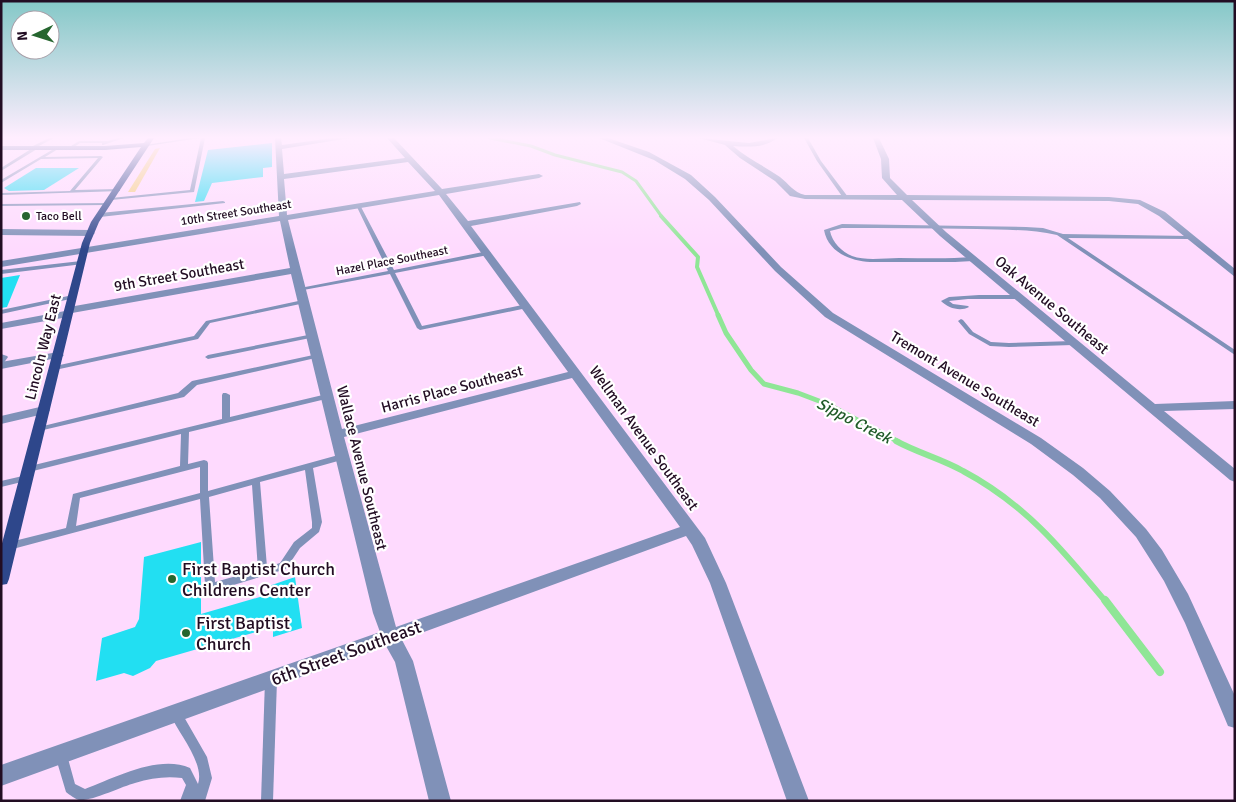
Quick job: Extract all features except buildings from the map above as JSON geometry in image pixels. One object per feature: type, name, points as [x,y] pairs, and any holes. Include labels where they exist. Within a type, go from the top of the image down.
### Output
[{"type":"main road","name":"Lincoln Way East","points":[[1,580],[6,551],[90,233],[127,175]]},
{"type":"street","points":[[281,177],[292,175]]},
{"type":"street","name":"Wellman Avenue Southeast","points":[[426,175],[442,192],[466,224],[690,529],[718,582],[798,801]]},
{"type":"street","name":"Tremont Avenue Southeast","points":[[686,175],[724,210],[802,291],[829,314],[1036,441],[1111,500],[1141,533],[1170,576],[1184,602],[1235,718]]},
{"type":"street","points":[[772,175],[797,196],[846,198],[1108,199],[1136,201],[1154,209],[1235,274]]},
{"type":"street","name":"Oak Avenue Southeast","points":[[886,175],[903,198],[935,227],[1235,477]]},
{"type":"street","name":"10th Street Southeast","points":[[1,264],[15,266],[83,256],[283,218],[540,176]]},
{"type":"street","name":"Wallace Avenue Southeast","points":[[281,177],[283,218],[342,457],[382,613],[391,637],[404,661],[440,801]]},
{"type":"street","points":[[466,224],[577,204]]},
{"type":"street","points":[[1,232],[90,233]]},
{"type":"street","name":"9th Street Southeast","points":[[1,326],[295,270]]},
{"type":"street","points":[[1,365],[58,355]]},
{"type":"street","name":"Harris Place Southeast","points":[[337,435],[576,373]]},
{"type":"street","points":[[1152,408],[1235,405]]},
{"type":"street","points":[[1,420],[44,410]]},
{"type":"street","name":"6th Street Southeast","points":[[1,776],[690,529]]},
{"type":"lane","points":[[1,182],[12,175]]},
{"type":"lane","points":[[71,192],[85,175]]},
{"type":"lane","points":[[1,205],[109,201],[192,191],[195,175]]},
{"type":"lane","points":[[830,175],[846,198]]},
{"type":"lane","points":[[1,194],[118,190]]},
{"type":"lane","points":[[100,215],[223,202]]},
{"type":"lane","points":[[358,205],[420,328],[527,306]]},
{"type":"lane","points":[[974,259],[862,260],[849,257],[843,253],[827,234],[827,230],[842,226],[1043,230],[1062,236],[1235,353]]},
{"type":"lane","points":[[1062,236],[1188,237]]},
{"type":"lane","name":"Hazel Place Southeast","points":[[55,368],[196,338],[208,322],[392,272],[488,254]]},
{"type":"lane","points":[[1,272],[15,266]]},
{"type":"lane","points":[[1,312],[73,297]]},
{"type":"lane","points":[[966,307],[951,306],[944,301],[952,297],[1018,297]]},
{"type":"lane","points":[[960,321],[971,333],[990,344],[1073,343]]},
{"type":"lane","points":[[208,357],[313,336]]},
{"type":"lane","points":[[1,356],[4,357],[1,365]]},
{"type":"lane","points":[[39,429],[180,395],[195,382],[318,356]]},
{"type":"lane","points":[[226,395],[226,420]]},
{"type":"lane","points":[[1,484],[28,473],[185,430],[327,396]]},
{"type":"lane","points":[[184,468],[185,430]]},
{"type":"lane","points":[[6,551],[70,531],[342,457]]},
{"type":"lane","points":[[70,531],[76,496],[204,463],[204,495],[210,585],[217,586],[283,566],[297,545],[316,530],[317,522],[309,466]]},
{"type":"lane","points":[[256,481],[263,572]]},
{"type":"lane","points":[[267,801],[271,680]]},
{"type":"lane","points":[[176,714],[201,757],[206,778],[198,801]]},
{"type":"lane","points":[[61,755],[70,788],[84,796],[154,771],[172,768],[186,772],[192,785],[186,801]]},
{"type":"shaded area","points":[[138,175],[144,175],[135,192],[128,192]]},
{"type":"waterway","name":"Sippo Creek","points":[[627,175],[636,181],[662,217]]},
{"type":"waterway","name":"Sippo Creek","points":[[661,216],[698,257],[697,267],[719,317]]},
{"type":"waterway","name":"Sippo Creek","points":[[718,315],[726,333],[751,370],[764,384],[798,393],[827,404],[899,442]]},
{"type":"waterway","name":"Sippo Creek","points":[[896,441],[955,467],[1005,498],[1024,513],[1058,546],[1106,602]]},
{"type":"waterway","name":"Sippo Creek","points":[[1105,600],[1160,672]]},
{"type":"place","name":"Taco Bell","points":[[26,216]]},
{"type":"place","name":"First Baptist Church Childrens Center","points":[[172,579]]},
{"type":"place","name":"First Baptist Church","points":[[186,633]]}]
